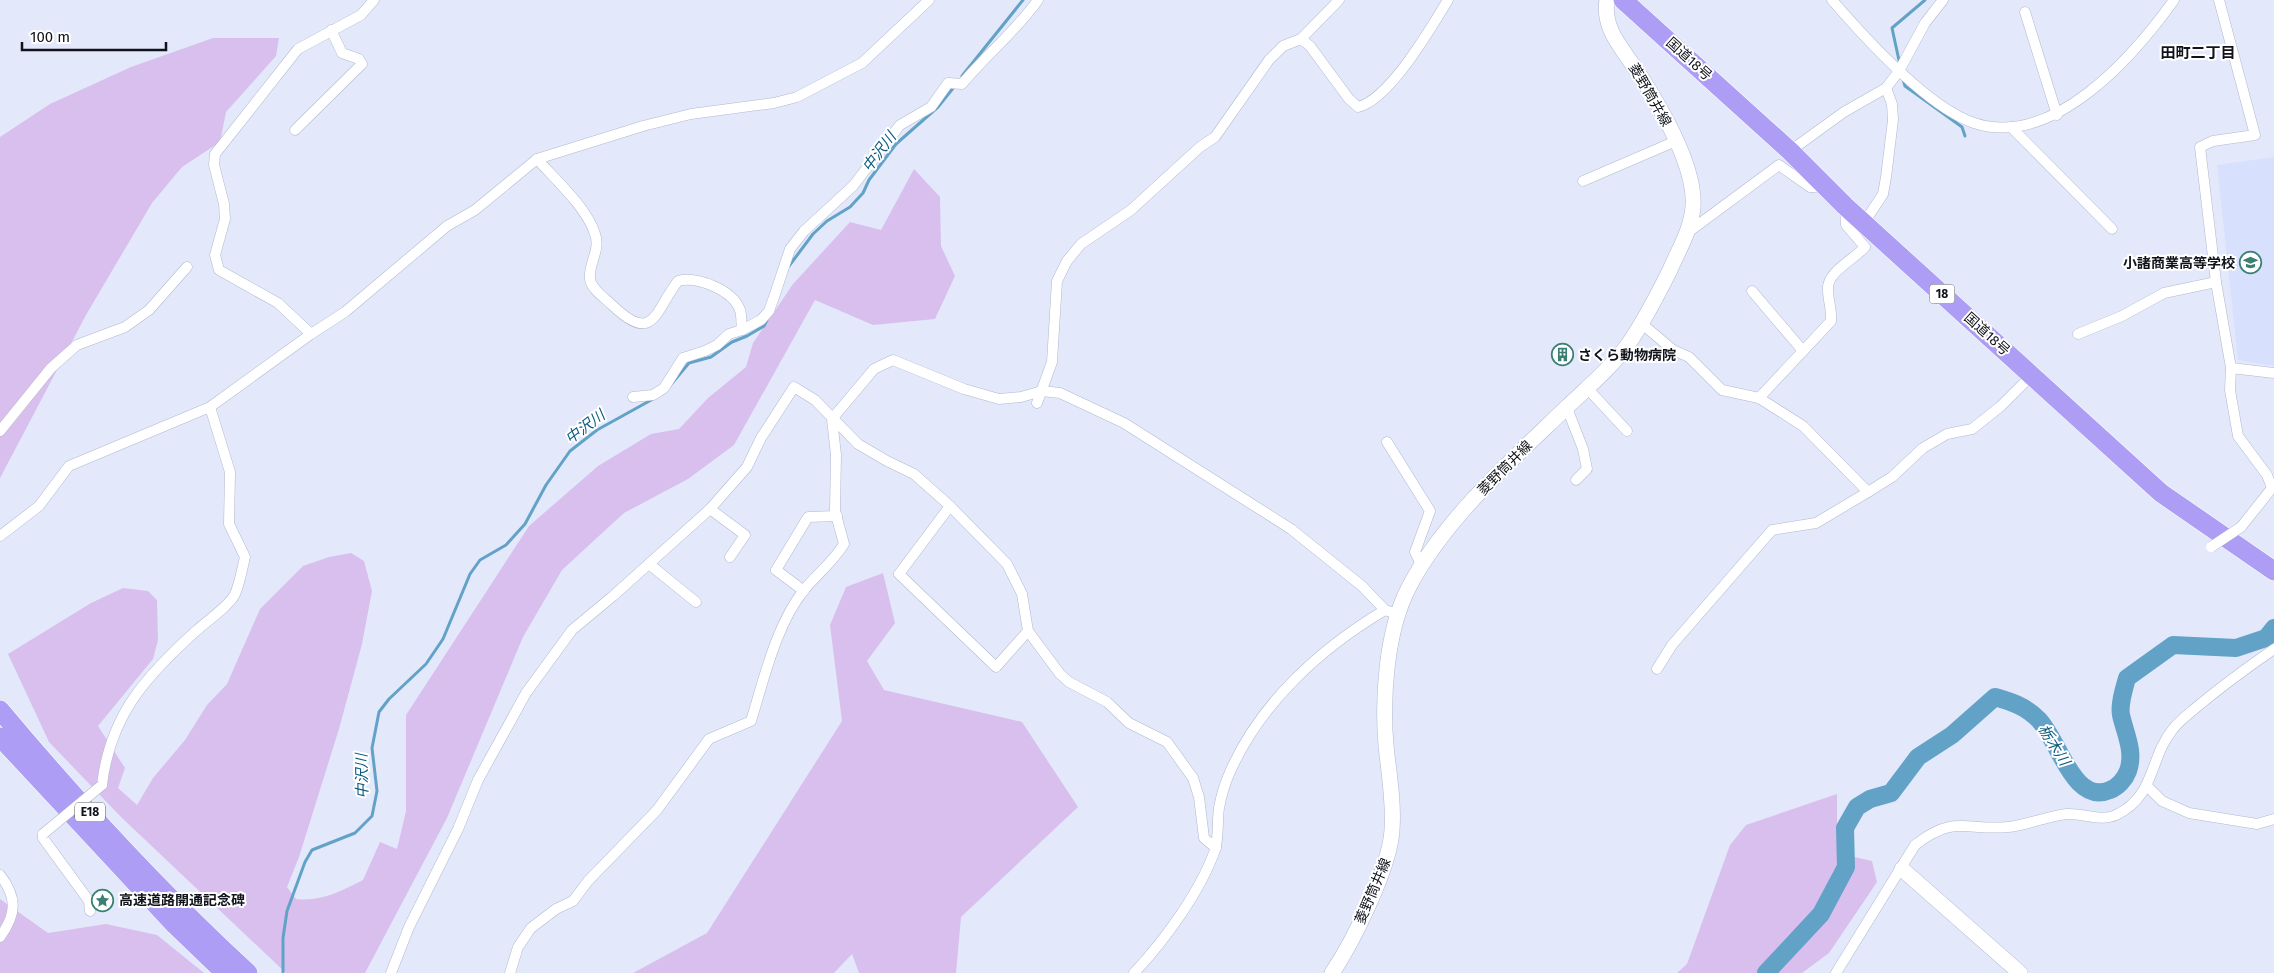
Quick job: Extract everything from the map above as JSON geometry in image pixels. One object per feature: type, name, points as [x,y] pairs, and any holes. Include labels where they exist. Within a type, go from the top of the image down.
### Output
[{"type":"highway","name":"国道18号","points":[[1623,0],[1790,151],[1845,206],[2161,493],[2274,571]]},
{"type":"highway","name":"E18","points":[[0,710],[92,814],[225,973]]},
{"type":"highway","name":"E18","points":[[0,738],[179,918],[248,973]]},
{"type":"main road","name":"菱野筒井線","points":[[1332,973],[1348,949],[1389,853],[1392,830],[1392,801],[1385,719],[1392,636],[1391,612],[1422,566],[1465,510],[1497,474],[1604,372],[1629,344],[1687,233],[1693,207],[1692,182],[1676,141],[1641,76],[1607,25],[1605,13],[1607,0]]},
{"type":"main road","points":[[1902,869],[2020,973]]},
{"type":"street","points":[[311,334],[278,303],[219,270],[215,255],[225,219],[224,204],[214,164],[215,154],[298,49],[330,30],[361,15],[374,0]]},
{"type":"street","points":[[0,536],[39,506],[70,466],[210,407],[311,334],[345,312],[448,226],[475,210],[537,159],[643,126],[691,114],[774,103],[797,97],[862,63],[929,0]]},
{"type":"street","points":[[633,397],[653,395],[664,388],[683,358],[704,351],[717,344],[728,334],[742,330],[761,320],[769,310],[786,259],[804,231],[852,186],[900,124],[931,107],[948,83],[962,84],[987,55],[1019,25],[1038,0]]},
{"type":"street","points":[[1037,403],[1052,362],[1057,281],[1067,261],[1081,244],[1131,210],[1200,147],[1215,137],[1269,60],[1283,46],[1301,39],[1339,0]]},
{"type":"street","points":[[1301,39],[1310,46],[1349,99],[1358,107],[1368,105],[1386,90],[1432,27],[1448,0]]},
{"type":"street","points":[[1832,0],[1900,71],[1948,110],[1974,123],[2010,127],[2050,118],[2086,95],[2119,66],[2145,38],[2174,0]]},
{"type":"street","points":[[1790,151],[1844,112],[1886,88],[1900,71],[1925,23],[1943,0]]},
{"type":"street","points":[[2211,547],[2241,527],[2269,495],[2272,488],[2267,475],[2238,436],[2230,390],[2231,368],[2216,282],[2200,147],[2213,142],[2255,135],[2219,0]]},
{"type":"street","points":[[2025,12],[2057,114]]},
{"type":"street","points":[[296,130],[362,64],[359,59],[342,53],[330,30]]},
{"type":"street","points":[[1864,223],[1883,194],[1886,177],[1893,120],[1892,104],[1886,88]]},
{"type":"street","points":[[2010,127],[2112,229]]},
{"type":"street","points":[[1583,181],[1676,141]]},
{"type":"street","points":[[537,159],[589,220],[597,243],[590,279],[592,286],[632,323],[640,325],[649,322],[664,305],[678,281],[686,278],[714,285],[732,298],[740,309],[742,330]]},
{"type":"street","points":[[1687,233],[1779,165],[1810,187],[1827,188]]},
{"type":"street","points":[[1759,398],[1831,321],[1832,310],[1827,289],[1829,280],[1865,248],[1846,225],[1845,206]]},
{"type":"street","points":[[0,431],[57,362],[77,345],[125,327],[149,310],[187,267]]},
{"type":"street","points":[[2078,334],[2122,316],[2164,293],[2216,282]]},
{"type":"street","points":[[1752,291],[1803,351]]},
{"type":"street","points":[[1641,323],[1673,350],[1689,357],[1722,390],[1759,398],[1803,426],[1868,492]]},
{"type":"street","points":[[510,973],[518,947],[531,928],[556,909],[573,900],[588,881],[657,810],[709,739],[751,721],[760,686],[772,658],[780,632],[804,591],[834,560],[844,544],[837,516],[836,455],[832,419],[874,369],[893,360],[964,389],[999,399],[1021,397],[1042,391],[1060,393],[1124,423],[1276,519],[1362,586],[1391,612],[1366,621],[1293,680],[1262,718],[1240,751],[1229,774],[1219,807],[1216,848],[1203,876],[1179,916],[1150,956],[1134,973]]},
{"type":"street","points":[[2231,368],[2274,373]]},
{"type":"street","points":[[1657,669],[1672,645],[1715,599],[1772,530],[1816,523],[1868,492],[1892,477],[1924,448],[1947,434],[1972,429],[2001,406],[2032,375]]},
{"type":"street","points":[[391,973],[409,927],[458,829],[478,780],[526,693],[572,630],[710,509],[747,467],[761,438],[794,388],[815,400],[858,444],[914,474],[950,506],[1007,564],[1022,594],[1028,631],[1060,674],[1069,682],[1107,702],[1130,723],[1167,742],[1193,778],[1199,797],[1204,838],[1216,848]]},
{"type":"street","points":[[1587,388],[1627,431]]},
{"type":"street","points":[[90,910],[89,901],[43,838],[43,834],[102,785],[106,758],[121,718],[134,696],[181,645],[235,596],[245,557],[229,524],[230,472],[210,407]]},
{"type":"street","points":[[1567,408],[1583,449],[1587,469],[1576,480]]},
{"type":"street","points":[[1387,442],[1430,511],[1415,552],[1422,566]]},
{"type":"street","points":[[950,506],[899,574],[996,667],[1028,631]]},
{"type":"street","points":[[710,509],[745,535],[730,557]]},
{"type":"street","points":[[804,591],[776,570],[808,517],[837,516]]},
{"type":"street","points":[[649,564],[696,602]]},
{"type":"street","points":[[1836,973],[1902,869],[1915,845],[1932,832],[1954,825],[2007,827],[2070,814],[2100,818],[2114,816],[2134,804],[2147,786],[2166,739],[2173,728],[2274,649]]},
{"type":"street","points":[[2147,786],[2162,801],[2189,813],[2257,824],[2274,819]]},
{"type":"street","points":[[0,875],[13,902],[13,914],[0,937]]},
{"type":"shaded area","points":[[213,38],[279,38],[276,56],[226,112],[220,142],[182,167],[152,203],[86,315],[0,478],[0,137],[50,104],[131,67]]},
{"type":"shaded area","name":"小諸商業高等学校","points":[[2274,157],[2274,366],[2238,360],[2217,165]]},
{"type":"shaded area","points":[[914,169],[940,197],[941,246],[955,276],[935,319],[873,325],[815,300],[734,445],[688,479],[624,513],[562,570],[523,637],[447,818],[365,973],[286,973],[121,817],[49,742],[8,654],[91,603],[123,588],[148,591],[157,600],[158,640],[153,659],[98,726],[125,768],[118,788],[137,805],[153,778],[185,740],[207,705],[227,684],[260,609],[303,566],[329,557],[351,553],[364,561],[372,591],[362,644],[339,729],[299,857],[287,887],[296,899],[314,899],[331,895],[363,880],[380,842],[397,849],[406,811],[406,715],[529,526],[598,466],[651,434],[679,429],[708,398],[746,367],[753,343],[793,284],[850,222],[881,230]]},
{"type":"shaded area","points":[[883,573],[895,623],[867,661],[884,690],[1022,722],[1078,807],[961,917],[956,973],[859,973],[852,954],[834,973],[633,973],[707,933],[842,721],[830,625],[846,587]]},
{"type":"shaded area","points":[[1837,794],[1837,853],[1872,861],[1877,882],[1829,953],[1802,973],[1677,973],[1687,964],[1730,845],[1746,825]]},
{"type":"shaded area","points":[[0,899],[48,933],[106,924],[157,935],[204,973],[0,973]]},
{"type":"waterway","name":"中沢川","points":[[962,76],[1023,0]]},
{"type":"waterway","points":[[1900,65],[1892,28],[1925,0]]},
{"type":"waterway","points":[[1903,79],[1905,86],[1962,127],[1965,136]]},
{"type":"waterway","name":"中沢川","points":[[789,266],[813,234],[827,221],[850,207],[863,193],[869,180],[896,144],[938,107],[954,87]]},
{"type":"waterway","name":"中沢川","points":[[668,388],[689,363],[711,357],[732,342],[764,326],[767,320]]},
{"type":"waterway","name":"中沢川","points":[[283,973],[283,938],[287,911],[305,862],[312,850],[355,833],[372,816],[377,791],[372,748],[379,712],[389,699],[426,664],[443,639],[470,574],[480,560],[506,545],[525,524],[546,485],[570,451],[597,430],[653,399]]},
{"type":"waterway","name":"栃木川","points":[[1766,973],[1821,914],[1846,867],[1845,828],[1857,807],[1870,799],[1891,793],[1918,757],[1952,735],[1995,697],[2018,705],[2038,719],[2046,728],[2076,780],[2086,788],[2097,792],[2110,790],[2123,780],[2130,764],[2129,743],[2121,715],[2122,696],[2127,678],[2173,645],[2236,648],[2266,638],[2274,628]]},
{"type":"place","name":"小諸商業高等学校","points":[[2251,263]]},
{"type":"place","name":"さくら動物病院","points":[[1562,355]]},
{"type":"place","name":"高速道路開通記念碑","points":[[103,900]]},
{"type":"district","name":"田町二丁目","points":[[2198,53]]}]
